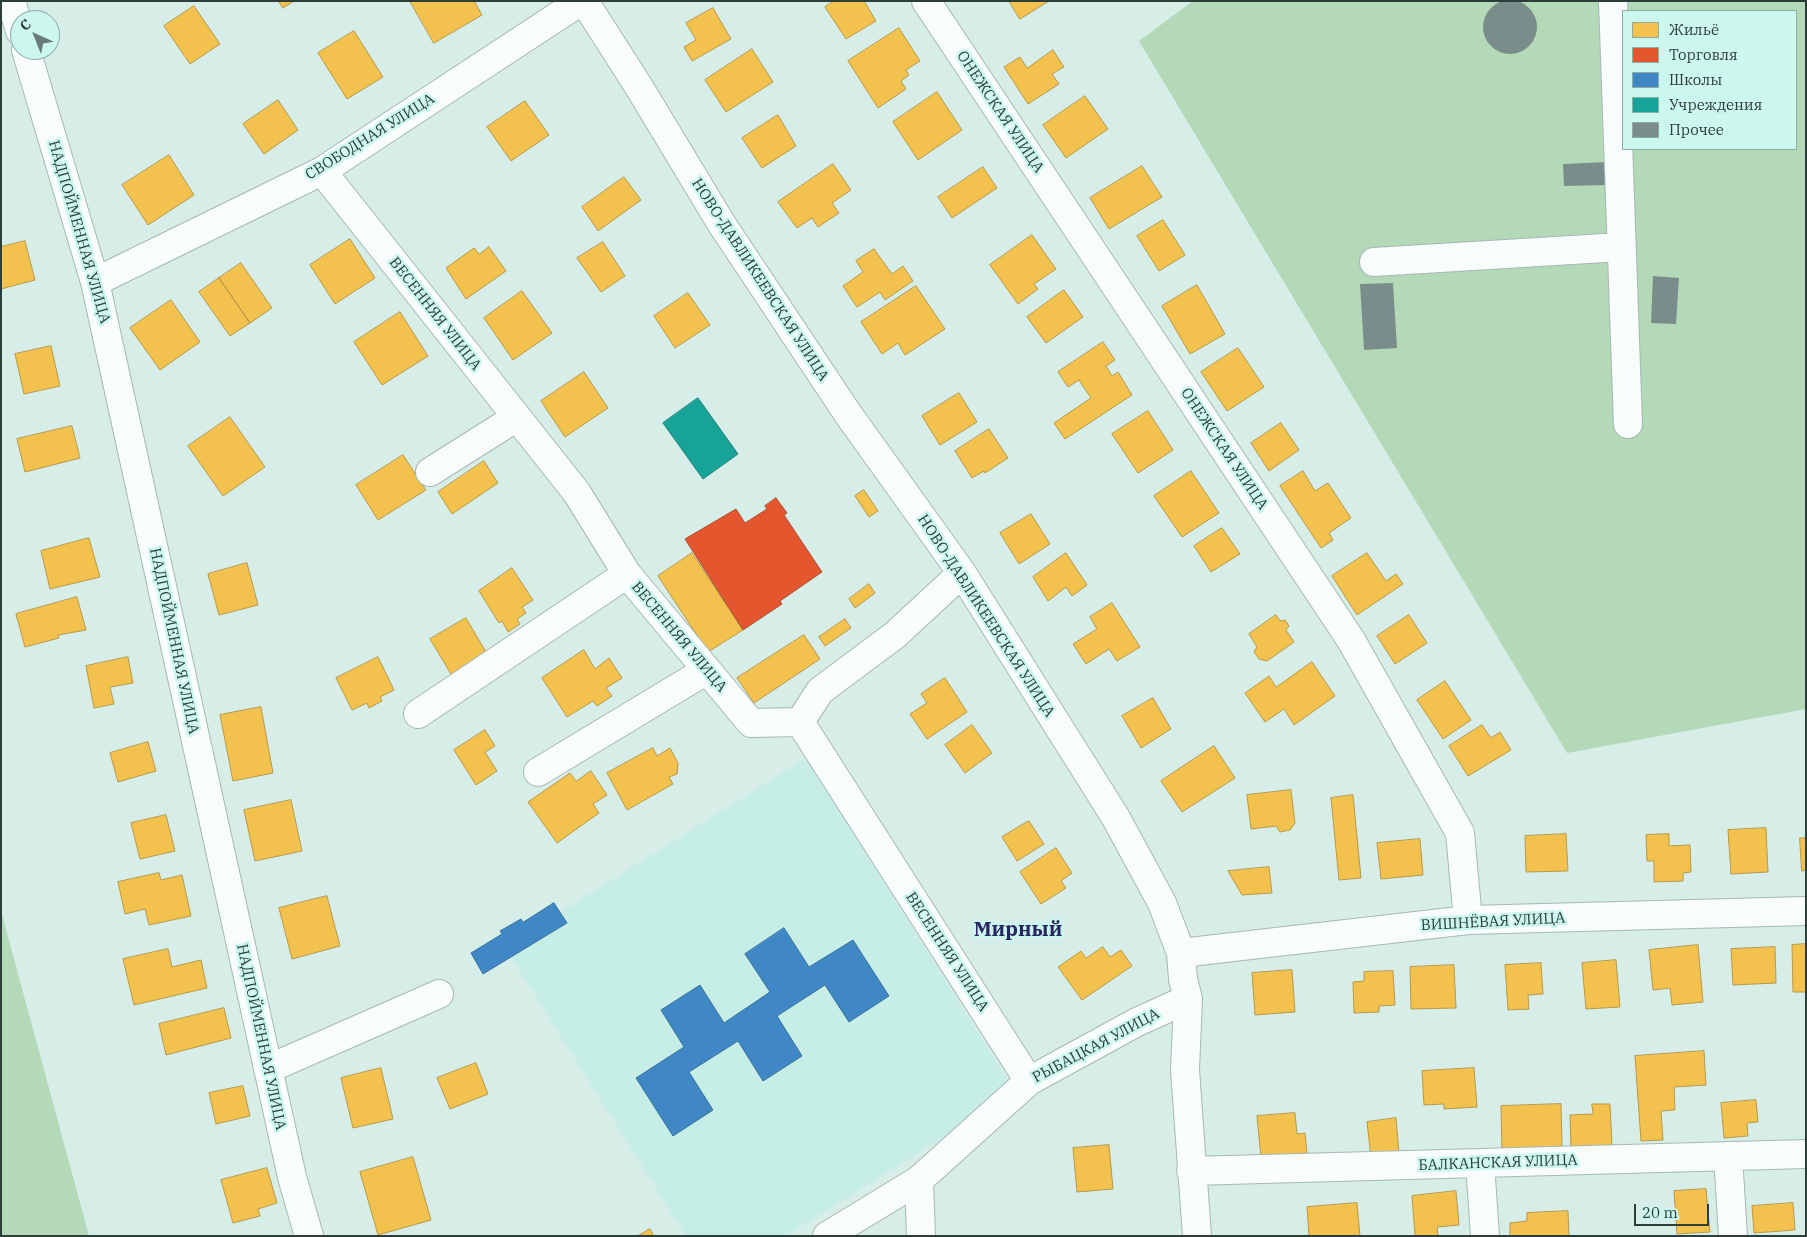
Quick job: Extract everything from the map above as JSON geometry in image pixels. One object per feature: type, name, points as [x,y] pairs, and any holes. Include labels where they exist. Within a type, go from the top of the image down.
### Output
[{"type":"street","name":"СВОБОДНАЯ УЛИЦА","points":[[95,282],[322,170],[582,1]]},
{"type":"street","name":"НОВО-ДАВЛИКЕЕВСКАЯ УЛИЦА","points":[[582,1],[639,87],[721,223],[848,414],[962,573],[1116,818],[1162,903],[1181,953],[1183,979],[1188,999],[1184,1070],[1197,1236]]},
{"type":"street","name":"ОНЕЖСКАЯ УЛИЦА","points":[[926,1],[1351,640],[1460,833],[1468,920]]},
{"type":"street","points":[[1612,1],[1628,424]]},
{"type":"street","name":"НАДПОЙМЕННАЯ УЛИЦА","points":[[29,60],[95,282],[292,1177],[309,1236]]},
{"type":"street","name":"ВЕСЕННЯЯ УЛИЦА","points":[[322,170],[577,493],[627,574],[751,723],[800,722],[1029,1081]]},
{"type":"street","points":[[1374,262],[1621,247]]},
{"type":"street","points":[[430,472],[517,417]]},
{"type":"street","points":[[800,722],[820,691],[895,635],[962,573]]},
{"type":"street","points":[[418,714],[627,574]]},
{"type":"street","points":[[538,772],[707,670]]},
{"type":"street","name":"ВИШНЁВАЯ УЛИЦА","points":[[1181,953],[1468,920],[1806,911]]},
{"type":"street","points":[[268,1069],[439,994]]},
{"type":"street","name":"РЫБАЦКАЯ УЛИЦА","points":[[827,1236],[919,1180],[1029,1081],[1137,1022],[1188,999]]},
{"type":"street","name":"БАЛКАНСКАЯ УЛИЦА","points":[[1191,1171],[1806,1154]]},
{"type":"street","points":[[1728,1156],[1733,1236]]},
{"type":"street","points":[[1480,1163],[1484,1236]]},
{"type":"street","points":[[919,1180],[921,1236]]},
{"type":"shaded area","points":[[1193,1],[1806,1],[1806,709],[1567,753],[1139,41]]},
{"type":"shaded area","points":[[806,758],[1015,1092],[786,1236],[686,1236],[505,947]]},
{"type":"shaded area","points":[[1,911],[89,1236],[1,1236]]},
{"type":"building: Жильё","points":[[279,1],[294,1],[283,8]]},
{"type":"building: Жильё","points":[[410,1],[474,1],[482,15],[434,43]]},
{"type":"building: Жильё","points":[[834,1],[864,1],[876,21],[846,39],[825,7]]},
{"type":"building: Жильё","points":[[1009,1],[1049,1],[1020,19]]},
{"type":"building: Жильё","points":[[194,6],[220,44],[190,64],[164,26]]},
{"type":"building: Жильё","points":[[713,8],[731,39],[692,61],[684,47],[696,40],[686,23]]},
{"type":"building: Жильё","points":[[899,28],[920,61],[906,70],[909,75],[901,81],[906,89],[878,108],[848,61]]},
{"type":"building: Жильё","points":[[354,31],[383,77],[347,99],[318,53]]},
{"type":"building: Жильё","points":[[752,49],[773,82],[726,112],[705,80]]},
{"type":"building: Жильё","points":[[1053,50],[1064,67],[1052,74],[1059,84],[1028,104],[1004,67],[1020,57],[1027,68]]},
{"type":"building: Жильё","points":[[937,92],[962,130],[918,160],[893,122]]},
{"type":"building: Жильё","points":[[1085,96],[1108,129],[1066,158],[1043,125]]},
{"type":"building: Жильё","points":[[278,100],[298,130],[264,154],[243,124]]},
{"type":"building: Жильё","points":[[525,101],[549,135],[511,161],[487,127]]},
{"type":"building: Жильё","points":[[778,115],[796,146],[762,168],[742,138]]},
{"type":"building: Жильё","points":[[169,155],[194,195],[148,225],[122,185]]},
{"type":"building: Жильё","points":[[833,164],[851,190],[832,203],[839,213],[818,227],[812,218],[797,228],[778,202]]},
{"type":"building: Жильё","points":[[1142,166],[1162,197],[1109,229],[1090,198]]},
{"type":"building: Жильё","points":[[983,167],[997,188],[952,218],[938,197]]},
{"type":"building: Жильё","points":[[624,177],[641,200],[598,231],[582,207]]},
{"type":"building: Жильё","points":[[1163,220],[1185,255],[1159,271],[1137,236]]},
{"type":"building: Жильё","points":[[1032,235],[1056,269],[1034,284],[1038,289],[1018,304],[990,265]]},
{"type":"building: Жильё","points":[[350,239],[375,278],[335,304],[310,265]]},
{"type":"building: Жильё","points":[[25,241],[35,280],[1,289],[1,247]]},
{"type":"building: Жильё","points":[[603,242],[625,276],[601,292],[577,258]]},
{"type":"building: Жильё","points":[[489,247],[506,271],[466,299],[446,268],[474,248],[479,254]]},
{"type":"building: Жильё","points":[[874,249],[892,274],[903,266],[913,281],[885,300],[880,292],[857,307],[843,286],[863,272],[856,261]]},
{"type":"building: Жильё","points":[[241,263],[272,308],[250,323],[219,278]]},
{"type":"building: Жильё","points":[[219,278],[250,323],[230,336],[199,292]]},
{"type":"building: Жильё","points":[[1197,285],[1225,334],[1190,354],[1162,306]]},
{"type":"building: Жильё","points":[[916,286],[945,329],[905,355],[898,343],[882,354],[861,322]]},
{"type":"building: Жильё","points":[[1064,290],[1083,317],[1046,343],[1027,317]]},
{"type":"building: Жильё","points":[[522,291],[552,333],[513,360],[484,318]]},
{"type":"building: Жильё","points":[[688,293],[710,325],[675,348],[654,316]]},
{"type":"building: Жильё","points":[[171,300],[200,342],[160,370],[130,328]]},
{"type":"building: Жильё","points":[[400,312],[428,356],[382,385],[354,342]]},
{"type":"building: Жильё","points":[[1103,342],[1115,360],[1106,366],[1112,376],[1118,372],[1132,395],[1065,439],[1054,423],[1091,398],[1079,380],[1068,387],[1058,372]]},
{"type":"building: Жильё","points":[[51,346],[60,386],[24,394],[15,354]]},
{"type":"building: Жильё","points":[[1238,348],[1264,387],[1227,411],[1201,372]]},
{"type":"building: Жильё","points":[[584,372],[608,408],[565,437],[541,401]]},
{"type":"building: Жильё","points":[[959,393],[977,422],[940,445],[922,416]]},
{"type":"building: Жильё","points":[[1148,411],[1173,450],[1138,473],[1112,434]]},
{"type":"building: Жильё","points":[[230,417],[265,467],[223,496],[188,446]]},
{"type":"building: Жильё","points":[[1281,423],[1299,450],[1269,471],[1251,443]]},
{"type":"building: Жильё","points":[[72,426],[80,458],[25,472],[17,439]]},
{"type":"building: Жильё","points":[[989,429],[1008,458],[985,473],[984,471],[972,478],[955,451]]},
{"type":"building: Жильё","points":[[403,455],[426,490],[378,520],[356,485]]},
{"type":"building: Жильё","points":[[484,461],[498,483],[452,514],[438,492]]},
{"type":"building: Жильё","points":[[1191,471],[1219,513],[1182,537],[1154,496]]},
{"type":"building: Жильё","points":[[1303,471],[1315,491],[1328,483],[1351,518],[1329,533],[1333,540],[1321,548],[1280,486]]},
{"type":"building: Жильё","points":[[864,490],[878,511],[869,517],[855,496]]},
{"type":"building: Жильё","points":[[1031,514],[1050,544],[1019,564],[1000,533]]},
{"type":"building: Жильё","points":[[1222,528],[1240,554],[1211,572],[1194,546]]},
{"type":"building: Жильё","points":[[89,538],[100,577],[50,589],[41,551]]},
{"type":"building: Жильё","points":[[692,553],[743,630],[708,652],[658,576]]},
{"type":"building: Жильё","points":[[1066,553],[1087,585],[1072,596],[1066,587],[1048,601],[1033,577]]},
{"type":"building: Жильё","points":[[1367,553],[1386,581],[1396,574],[1403,584],[1357,615],[1332,576]]},
{"type":"building: Жильё","points":[[247,563],[258,605],[219,615],[208,574]]},
{"type":"building: Жильё","points":[[512,568],[533,600],[522,607],[526,613],[517,619],[520,624],[508,632],[502,621],[499,623],[479,591]]},
{"type":"building: Жильё","points":[[869,584],[875,593],[855,608],[849,599]]},
{"type":"building: Жильё","points":[[77,597],[86,630],[58,635],[59,638],[25,647],[16,614]]},
{"type":"building: Жильё","points":[[1112,603],[1140,647],[1117,661],[1109,649],[1086,664],[1073,644],[1097,629],[1090,617]]},
{"type":"building: Жильё","points":[[1276,615],[1280,621],[1285,620],[1289,626],[1286,630],[1294,642],[1267,661],[1259,659],[1254,652],[1257,647],[1249,634]]},
{"type":"building: Жильё","points":[[1409,615],[1427,643],[1395,664],[1377,636]]},
{"type":"building: Жильё","points":[[466,618],[490,659],[454,679],[430,639]]},
{"type":"building: Жильё","points":[[845,619],[851,628],[825,646],[819,637]]},
{"type":"building: Жильё","points":[[804,635],[820,659],[754,703],[737,678]]},
{"type":"building: Жильё","points":[[584,650],[595,669],[609,658],[622,678],[606,688],[612,696],[597,706],[593,701],[567,717],[542,678]]},
{"type":"building: Жильё","points":[[128,657],[133,683],[110,687],[114,704],[94,708],[86,666]]},
{"type":"building: Жильё","points":[[378,657],[394,690],[380,697],[382,701],[369,708],[367,703],[352,710],[336,678]]},
{"type":"building: Жильё","points":[[1312,662],[1335,696],[1294,725],[1284,709],[1265,722],[1245,693],[1269,676],[1276,687]]},
{"type":"building: Жильё","points":[[945,678],[967,712],[927,739],[910,714],[927,703],[921,694]]},
{"type":"building: Жильё","points":[[1445,681],[1471,720],[1443,739],[1417,700]]},
{"type":"building: Жильё","points":[[1153,698],[1171,729],[1141,748],[1122,716]]},
{"type":"building: Жильё","points":[[261,707],[273,773],[233,781],[220,715]]},
{"type":"building: Жильё","points":[[972,725],[992,753],[965,773],[945,745]]},
{"type":"building: Жильё","points":[[1482,725],[1491,738],[1500,732],[1511,750],[1468,776],[1449,746]]},
{"type":"building: Жильё","points":[[485,730],[495,746],[485,752],[497,771],[476,785],[454,750]]},
{"type":"building: Жильё","points":[[148,742],[156,771],[118,782],[110,753]]},
{"type":"building: Жильё","points":[[1214,746],[1235,778],[1182,812],[1161,781]]},
{"type":"building: Жильё","points":[[653,748],[657,756],[670,748],[678,763],[677,774],[669,777],[673,784],[627,810],[607,773]]},
{"type":"building: Жильё","points":[[591,771],[607,795],[593,804],[599,813],[557,843],[528,802],[570,773],[576,781]]},
{"type":"building: Жильё","points":[[1291,790],[1295,823],[1290,830],[1280,832],[1276,826],[1251,829],[1247,795]]},
{"type":"building: Жильё","points":[[1353,795],[1361,878],[1339,880],[1331,798]]},
{"type":"building: Жильё","points":[[291,800],[302,851],[255,861],[244,810]]},
{"type":"building: Жильё","points":[[166,815],[175,851],[140,859],[131,823]]},
{"type":"building: Жильё","points":[[1029,821],[1044,844],[1017,861],[1002,837]]},
{"type":"building: Жильё","points":[[1766,828],[1768,872],[1731,874],[1728,830]]},
{"type":"building: Жильё","points":[[1566,834],[1568,871],[1526,872],[1525,836]]},
{"type":"building: Жильё","points":[[1669,834],[1669,846],[1690,845],[1691,872],[1683,873],[1683,881],[1654,882],[1654,861],[1647,861],[1646,835]]},
{"type":"building: Жильё","points":[[1800,838],[1806,838],[1806,870],[1802,871]]},
{"type":"building: Жильё","points":[[1420,839],[1423,875],[1381,879],[1377,843]]},
{"type":"building: Жильё","points":[[1056,848],[1072,873],[1061,881],[1066,888],[1041,904],[1020,872]]},
{"type":"building: Жильё","points":[[1269,867],[1272,893],[1242,895],[1228,871]]},
{"type":"building: Жильё","points":[[159,873],[161,880],[182,875],[191,916],[149,925],[145,909],[125,914],[118,882]]},
{"type":"building: Жильё","points":[[327,896],[340,946],[292,959],[279,908]]},
{"type":"building: Жильё","points":[[1806,944],[1806,992],[1793,992],[1792,945]]},
{"type":"building: Жильё","points":[[1698,945],[1703,1002],[1672,1005],[1670,988],[1653,990],[1649,950]]},
{"type":"building: Жильё","points":[[1103,947],[1110,957],[1121,950],[1132,966],[1082,1000],[1058,967],[1081,951],[1086,958]]},
{"type":"building: Жильё","points":[[1775,947],[1776,983],[1733,985],[1731,949]]},
{"type":"building: Жильё","points":[[168,949],[172,967],[201,960],[207,988],[134,1005],[123,959]]},
{"type":"building: Жильё","points":[[1616,960],[1620,1007],[1586,1009],[1582,963]]},
{"type":"building: Жильё","points":[[1541,963],[1543,994],[1528,995],[1529,1009],[1508,1010],[1505,965]]},
{"type":"building: Жильё","points":[[1454,965],[1456,1008],[1411,1009],[1410,967]]},
{"type":"building: Жильё","points":[[1292,970],[1295,1012],[1255,1015],[1252,973]]},
{"type":"building: Жильё","points":[[1393,971],[1395,1005],[1379,1006],[1379,1012],[1354,1013],[1353,982],[1364,981],[1364,972]]},
{"type":"building: Жильё","points":[[224,1008],[231,1038],[166,1055],[159,1024]]},
{"type":"building: Жильё","points":[[1704,1051],[1706,1085],[1674,1087],[1675,1110],[1661,1111],[1663,1140],[1641,1141],[1635,1056]]},
{"type":"building: Жильё","points":[[476,1063],[488,1094],[450,1109],[437,1078]]},
{"type":"building: Жильё","points":[[381,1068],[393,1119],[353,1128],[341,1078]]},
{"type":"building: Жильё","points":[[1474,1068],[1477,1107],[1444,1109],[1444,1104],[1424,1105],[1422,1071]]},
{"type":"building: Жильё","points":[[243,1086],[250,1116],[216,1124],[209,1093]]},
{"type":"building: Жильё","points":[[1756,1100],[1758,1122],[1747,1123],[1748,1136],[1724,1138],[1721,1103]]},
{"type":"building: Жильё","points":[[1561,1104],[1562,1147],[1502,1149],[1501,1106]]},
{"type":"building: Жильё","points":[[1592,1104],[1610,1104],[1612,1146],[1571,1147],[1570,1115],[1593,1114]]},
{"type":"building: Жильё","points":[[1295,1113],[1297,1134],[1305,1133],[1307,1154],[1261,1158],[1257,1116]]},
{"type":"building: Жильё","points":[[1396,1118],[1399,1154],[1371,1158],[1367,1122]]},
{"type":"building: Жильё","points":[[1109,1145],[1113,1189],[1077,1192],[1073,1148]]},
{"type":"building: Жильё","points":[[413,1157],[431,1220],[378,1235],[360,1172]]},
{"type":"building: Жильё","points":[[267,1168],[277,1203],[258,1209],[260,1216],[233,1223],[221,1180]]},
{"type":"building: Жильё","points":[[1706,1189],[1710,1232],[1677,1234],[1674,1191]]},
{"type":"building: Жильё","points":[[1456,1191],[1459,1225],[1437,1227],[1438,1236],[1415,1236],[1412,1196]]},
{"type":"building: Жильё","points":[[1357,1203],[1360,1236],[1309,1236],[1307,1207]]},
{"type":"building: Жильё","points":[[1793,1203],[1795,1230],[1754,1233],[1752,1206]]},
{"type":"building: Жильё","points":[[1568,1211],[1569,1236],[1510,1236],[1510,1223],[1527,1221],[1527,1213]]},
{"type":"building: Жильё","points":[[650,1229],[654,1236],[638,1236]]},
{"type":"building: Торговля","points":[[776,498],[787,513],[784,515],[822,572],[780,601],[782,604],[743,630],[685,539],[736,509],[745,523],[767,509],[765,506]]},
{"type":"building: Школы","points":[[554,903],[567,923],[483,974],[471,953],[502,934],[500,931],[521,919],[523,922]]},
{"type":"building: Школы","points":[[784,928],[809,967],[853,940],[889,996],[849,1022],[825,985],[777,1016],[802,1056],[763,1081],[738,1041],[689,1072],[713,1110],[673,1136],[636,1078],[684,1047],[661,1010],[700,985],[724,1023],[770,992],[745,954]]},
{"type":"building: Учреждения","points":[[698,398],[738,454],[703,479],[663,423]]},
{"type":"building: Прочее","points":[[1510,0],[1520,2],[1529,8],[1535,17],[1537,27],[1535,37],[1529,46],[1520,52],[1510,54],[1500,52],[1491,46],[1485,37],[1483,27],[1485,17],[1491,8],[1500,2]]},
{"type":"building: Прочее","points":[[1607,162],[1608,185],[1564,186],[1563,164]]},
{"type":"building: Прочее","points":[[1653,276],[1679,278],[1676,324],[1651,323]]},
{"type":"building: Прочее","points":[[1393,283],[1397,348],[1364,350],[1360,284]]},
{"type":"district","name":"Мирный","points":[[1018,930]]}]
